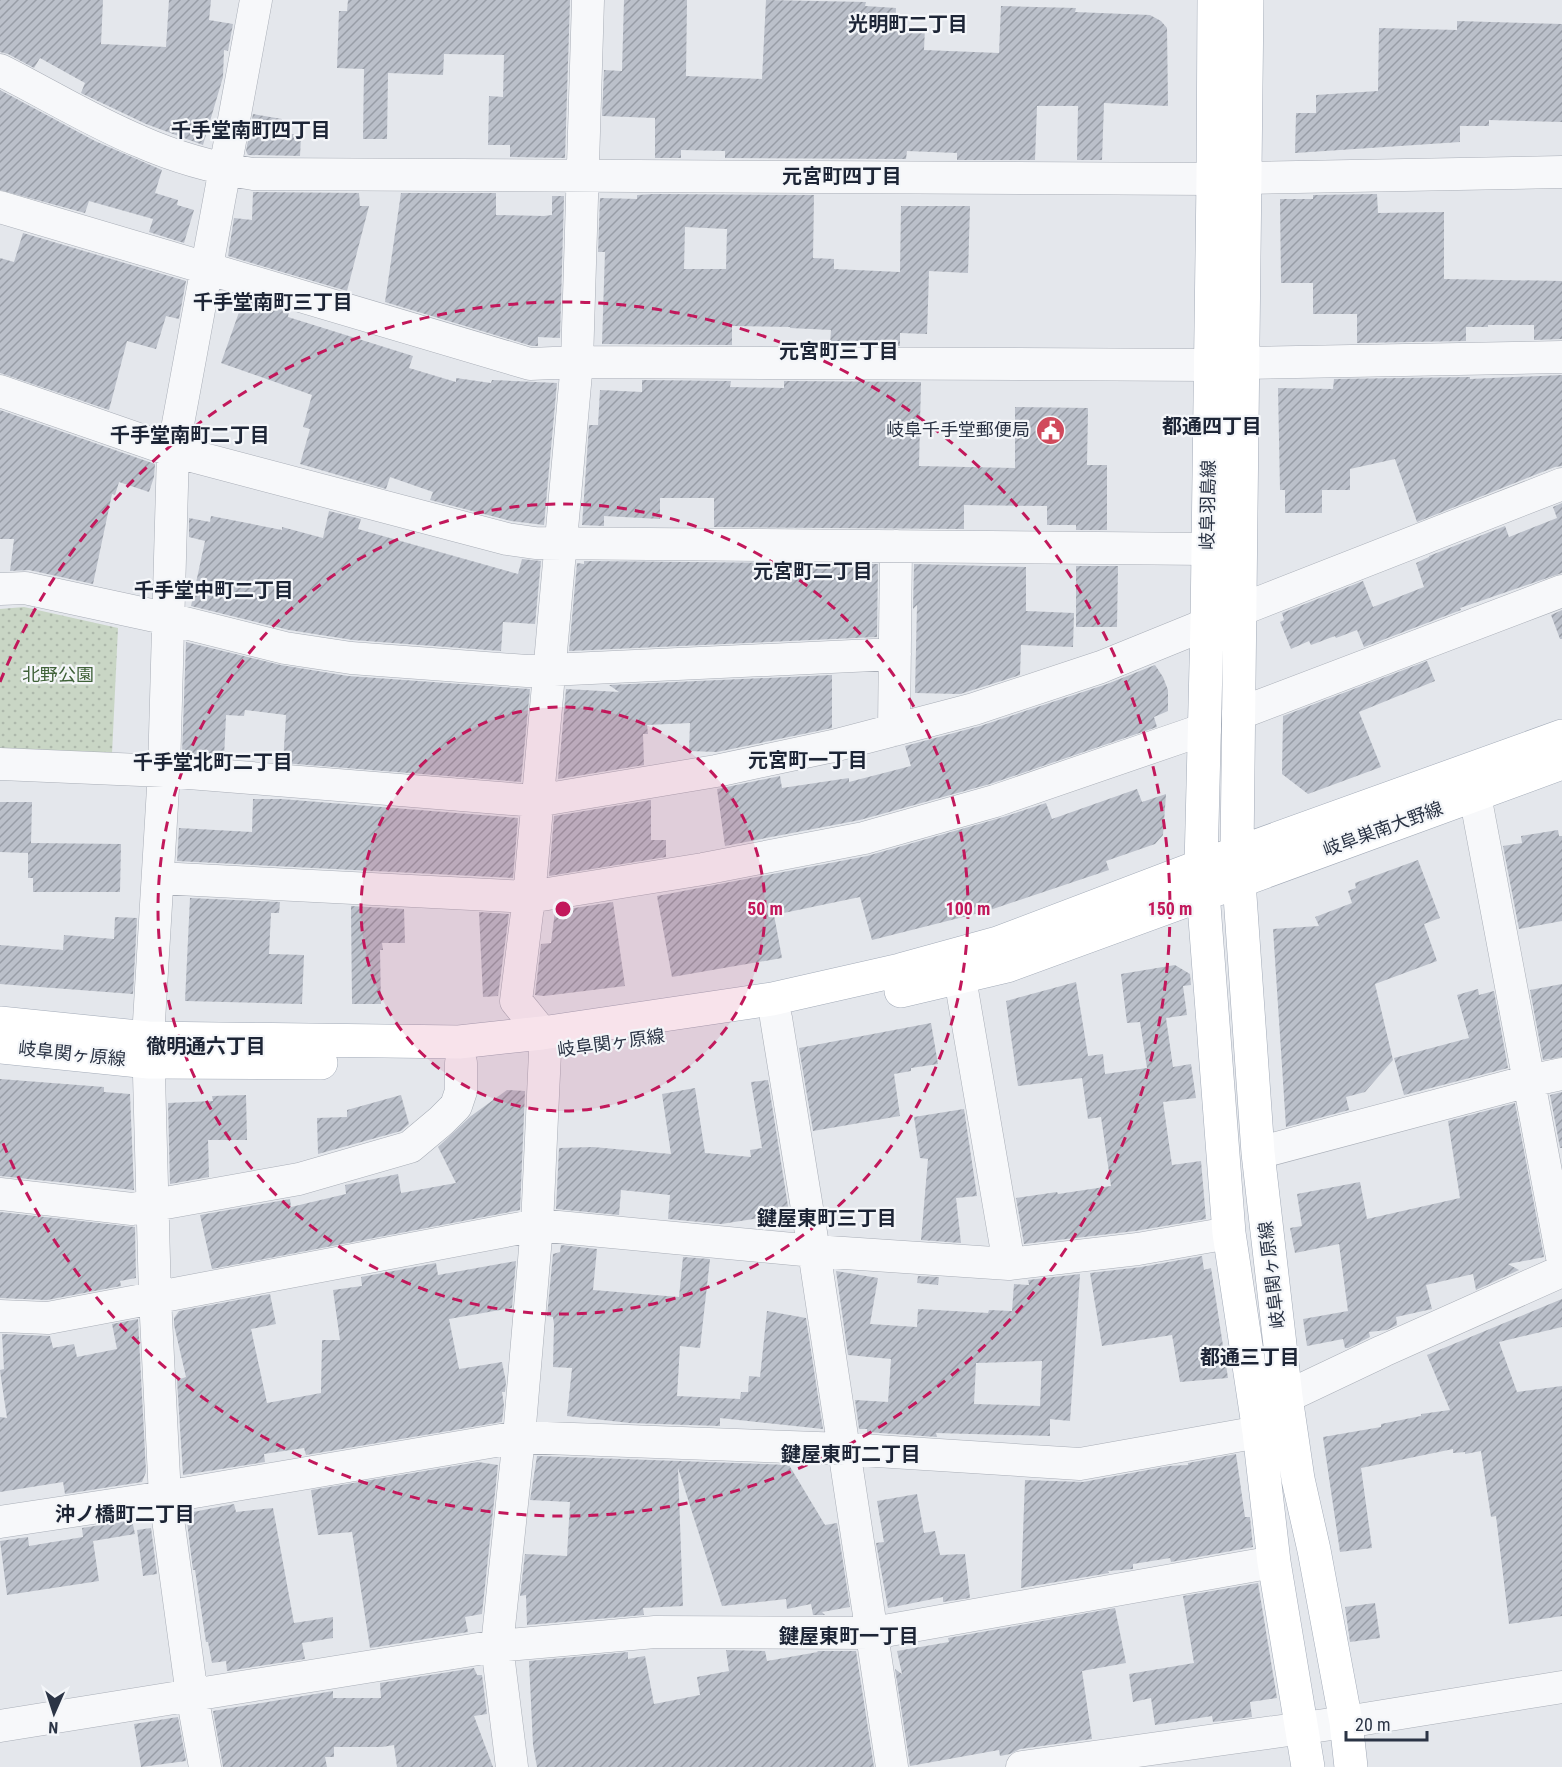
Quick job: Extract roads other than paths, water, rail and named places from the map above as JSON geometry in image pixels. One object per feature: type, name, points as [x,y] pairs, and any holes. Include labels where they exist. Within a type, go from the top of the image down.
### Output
[{"type":"main road","name":"岐阜羽島線","points":[[1214,0],[1242,363],[1238,868]]},
{"type":"main road","name":"岐阜羽島線","points":[[1202,881],[1210,365],[1247,0]]},
{"type":"main road","name":"岐阜巣南大野線","points":[[1238,868],[1562,736]]},
{"type":"main road","name":"岐阜巣南大野線","points":[[1238,868],[1475,795],[1562,763]]},
{"type":"main road","name":"岐阜関ヶ原線","points":[[0,1047],[149,1050],[460,1063],[544,1042],[772,999],[900,970],[998,943],[1238,868],[1258,1154],[1286,1396],[1298,1479],[1314,1550],[1346,1722],[1351,1767]]},
{"type":"main road","name":"岐阜関ヶ原線","points":[[0,1023],[149,1050],[544,1042],[776,1018],[1007,966],[1202,881]]},
{"type":"main road","name":"岐阜関ヶ原線","points":[[1202,881],[1229,1233],[1259,1432],[1274,1562],[1308,1767]]},
{"type":"street","points":[[205,1767],[192,1695],[165,1497],[155,1297],[149,1050],[164,771],[173,451],[256,0]]},
{"type":"street","points":[[512,1767],[497,1646],[519,1437],[537,1226],[544,1042],[516,1001],[529,897],[577,362],[588,0]]},
{"type":"street","points":[[0,70],[138,141],[177,156],[226,170],[253,174],[1229,179],[1562,172]]},
{"type":"street","points":[[0,207],[530,364],[577,362],[1210,365]]},
{"type":"street","points":[[1242,363],[1562,357]]},
{"type":"street","points":[[0,391],[173,451],[507,539],[535,543],[1207,549]]},
{"type":"street","points":[[1240,610],[1562,483]]},
{"type":"street","points":[[894,730],[896,546]]},
{"type":"street","points":[[0,589],[25,588],[169,619],[285,648],[351,658],[550,671],[895,654]]},
{"type":"street","points":[[1238,714],[1562,591]]},
{"type":"street","points":[[0,764],[164,771],[536,801],[716,771],[832,746],[974,709],[1101,667],[1207,624]]},
{"type":"street","points":[[158,878],[529,897],[693,871],[864,838],[995,801],[1205,729]]},
{"type":"street","points":[[1475,795],[1562,1257]]},
{"type":"street","points":[[960,978],[1009,1264]]},
{"type":"street","points":[[776,1018],[845,1449],[892,1767]]},
{"type":"street","points":[[0,1194],[132,1209],[299,1179],[410,1147],[456,1106],[461,1090],[460,1063]]},
{"type":"street","points":[[1258,1154],[1562,1074]]},
{"type":"street","points":[[0,1316],[48,1318],[537,1226],[814,1251],[1009,1264],[1138,1249],[1229,1233]]},
{"type":"street","points":[[1286,1396],[1562,1271]]},
{"type":"street","points":[[0,1522],[165,1497],[519,1437],[845,1449],[1080,1464],[1259,1432]]},
{"type":"street","points":[[0,1726],[497,1646],[655,1632],[873,1633],[1274,1562]]},
{"type":"street","points":[[1022,1767],[1346,1722],[1562,1687]]},
{"type":"place","name":"岐阜千手堂郵便局","points":[[1051,430]]},
{"type":"district","name":"光明町二丁目","points":[[908,24]]},
{"type":"district","name":"千手堂南町四丁目","points":[[251,130]]},
{"type":"district","name":"元宮町四丁目","points":[[842,176]]},
{"type":"district","name":"千手堂南町三丁目","points":[[273,302]]},
{"type":"district","name":"元宮町三丁目","points":[[839,351]]},
{"type":"district","name":"都通四丁目","points":[[1212,426]]},
{"type":"district","name":"千手堂南町二丁目","points":[[190,435]]},
{"type":"district","name":"元宮町二丁目","points":[[813,571]]},
{"type":"district","name":"千手堂中町二丁目","points":[[214,590]]},
{"type":"district","name":"元宮町一丁目","points":[[808,760]]},
{"type":"district","name":"千手堂北町二丁目","points":[[213,762]]},
{"type":"district","name":"徹明通六丁目","points":[[206,1046]]},
{"type":"district","name":"鍵屋東町三丁目","points":[[827,1218]]},
{"type":"district","name":"都通三丁目","points":[[1250,1357]]},
{"type":"district","name":"鍵屋東町二丁目","points":[[851,1454]]},
{"type":"district","name":"沖ノ橋町二丁目","points":[[125,1514]]},
{"type":"district","name":"鍵屋東町一丁目","points":[[849,1636]]},
{"type":"park label","name":"北野公園","points":[[58,675]]}]
